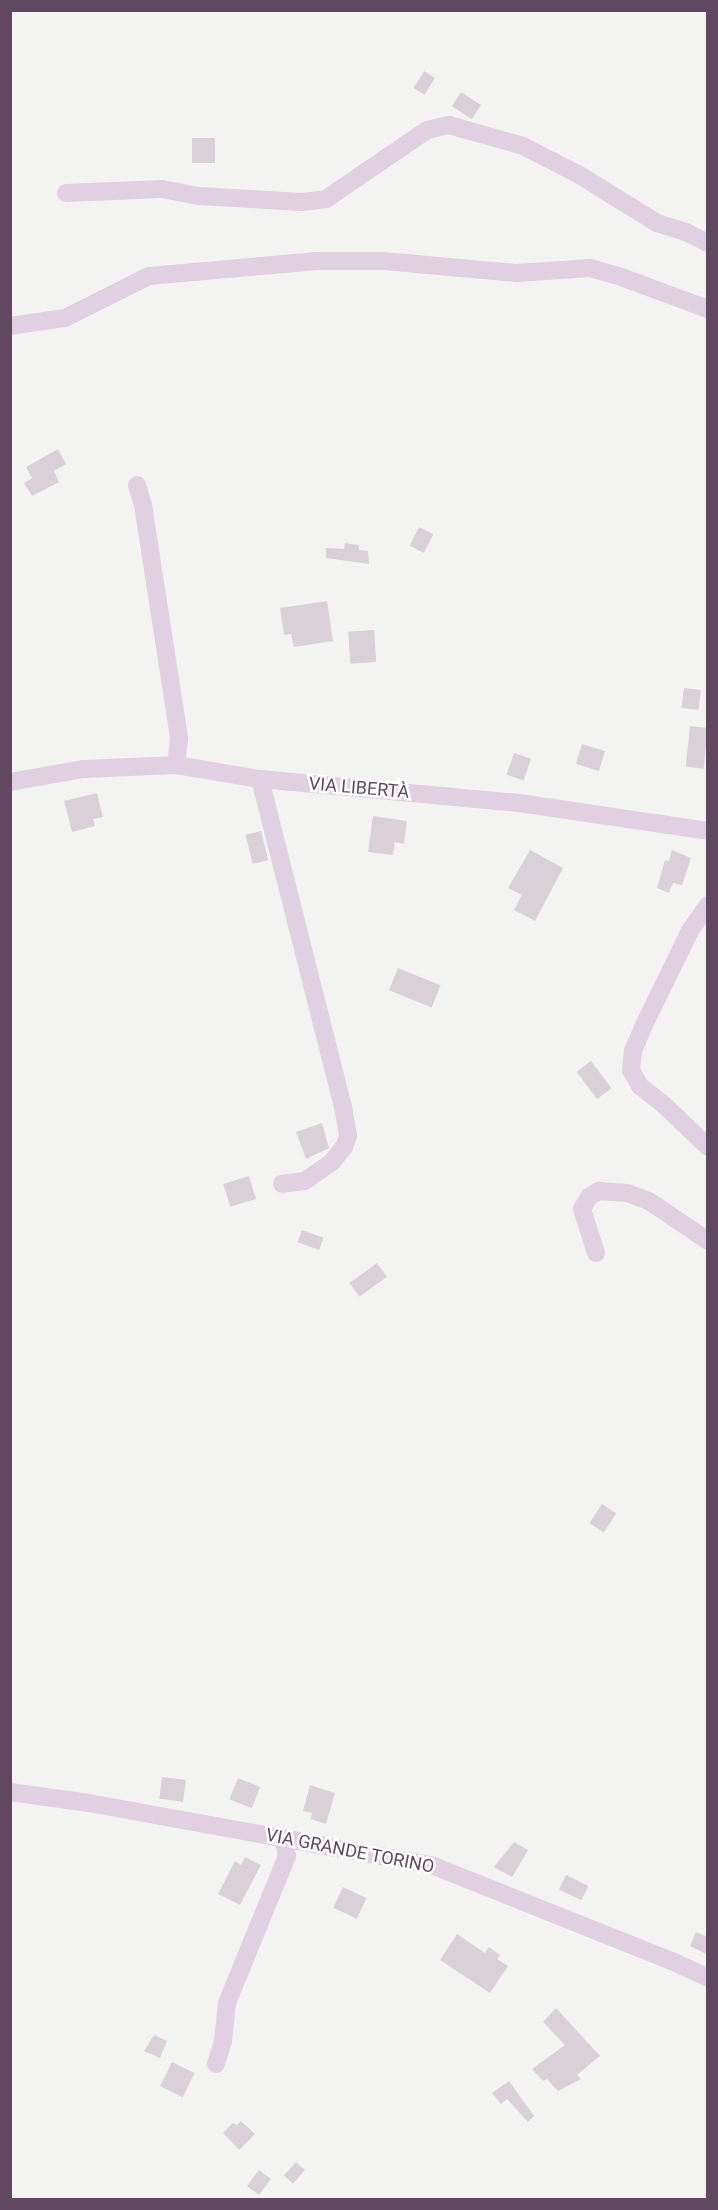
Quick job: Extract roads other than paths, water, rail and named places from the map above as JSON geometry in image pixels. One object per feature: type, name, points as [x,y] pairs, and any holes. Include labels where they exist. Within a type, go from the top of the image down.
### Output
[{"type":"street","points":[[66,193],[162,189],[211,196],[302,202],[326,199],[427,130],[449,125],[523,146],[578,174],[657,223],[686,232],[708,243]]},
{"type":"street","points":[[10,326],[65,318],[149,276],[316,261],[384,261],[517,273],[590,268],[708,309]]},
{"type":"street","points":[[137,485],[143,505],[178,738],[176,765]]},
{"type":"street","name":"VIA LIBERTÀ","points":[[10,782],[84,769],[176,765],[260,779],[519,803],[708,831]]},
{"type":"street","points":[[260,779],[344,1107],[348,1136],[344,1147],[332,1162],[304,1181],[282,1184]]},
{"type":"street","points":[[708,905],[690,931],[644,1025],[633,1051],[631,1070],[640,1086],[663,1104],[708,1147]]},
{"type":"street","points":[[631,1070],[648,1077],[708,1129]]},
{"type":"street","points":[[596,1253],[582,1209],[589,1197],[599,1191],[627,1193],[649,1201],[708,1240]]},
{"type":"street","name":"VIA GRANDE TORINO","points":[[10,1792],[89,1803],[434,1866],[672,1961],[708,1978]]},
{"type":"street","points":[[216,2064],[223,2040],[227,2003],[287,1856],[283,1837]]}]
